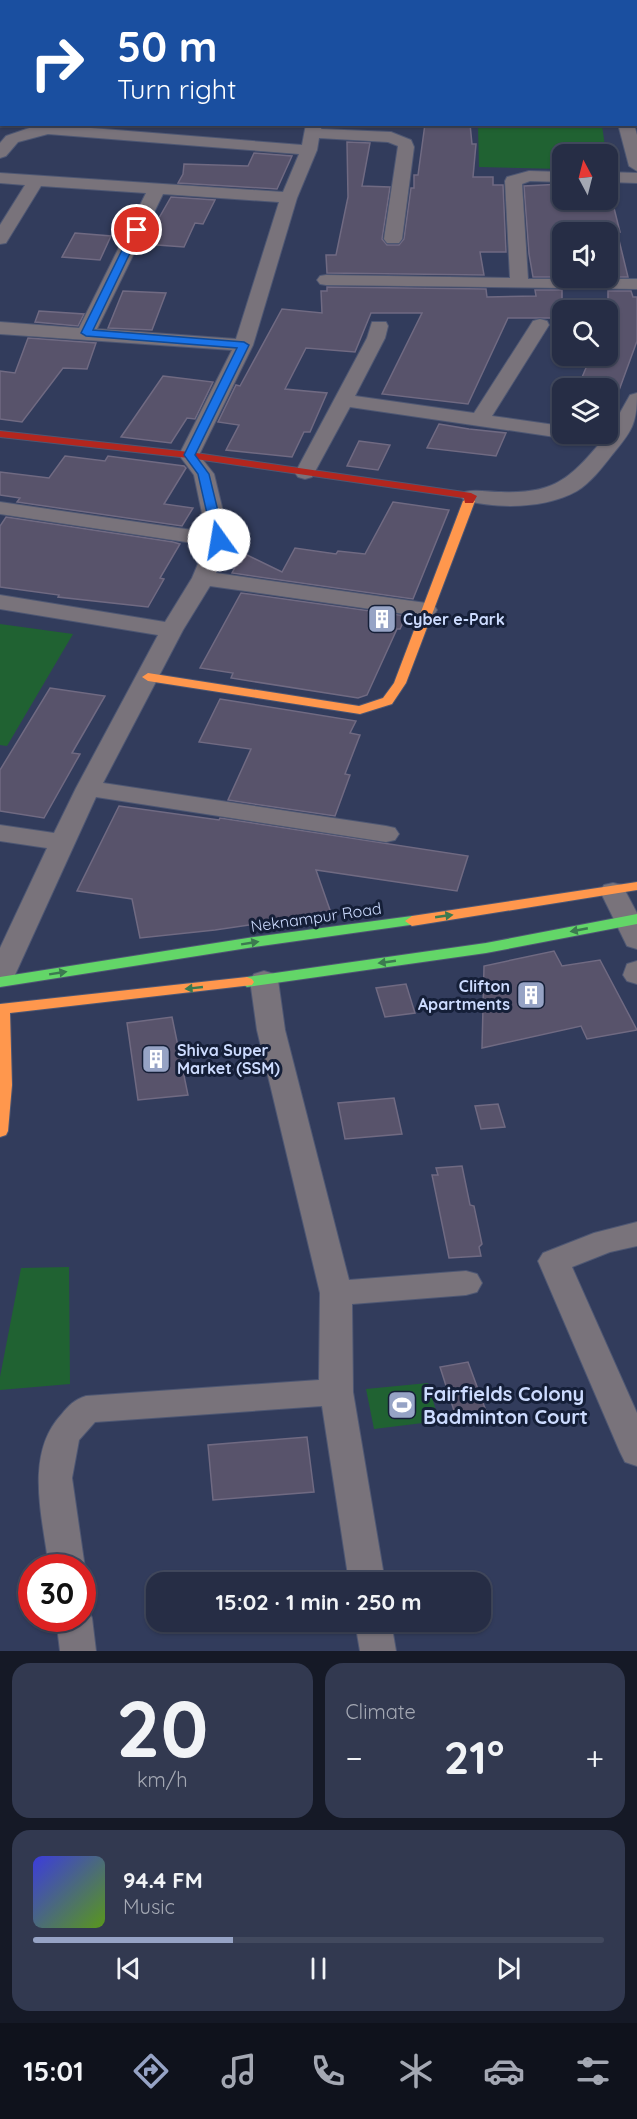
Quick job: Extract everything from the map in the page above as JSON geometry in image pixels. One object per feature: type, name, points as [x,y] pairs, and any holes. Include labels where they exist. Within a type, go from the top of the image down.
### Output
[{"type":"street","points":[[549,0],[628,0]]},
{"type":"street","points":[[627,126],[637,166]]},
{"type":"street","points":[[0,153],[12,139],[49,127],[391,137],[405,143],[393,238]]},
{"type":"street","points":[[189,455],[244,345],[289,198],[311,136]]},
{"type":"street","points":[[519,284],[513,181],[529,176],[552,177]]},
{"type":"street","points":[[618,177],[637,178]]},
{"type":"street","points":[[0,178],[289,198]]},
{"type":"street","points":[[1,235],[36,181]]},
{"type":"street","points":[[86,333],[157,189]]},
{"type":"street","points":[[326,280],[637,284]]},
{"type":"street","points":[[479,420],[540,325]]},
{"type":"street","points":[[306,473],[376,338],[379,326]]},
{"type":"street","points":[[0,328],[244,345]]},
{"type":"street","points":[[618,434],[637,399]]},
{"type":"street","points":[[344,400],[552,431]]},
{"type":"street","points":[[0,434],[189,455],[471,496],[525,498],[563,490],[580,478],[611,444]]},
{"type":"street","points":[[0,977],[88,788],[172,630],[203,578],[219,540],[204,474],[189,455]]},
{"type":"street","points":[[148,677],[360,710],[388,701],[399,683],[471,496]]},
{"type":"street","points":[[0,508],[219,540]]},
{"type":"street","points":[[203,578],[426,610]]},
{"type":"street","points":[[0,602],[172,630]]},
{"type":"street","points":[[88,788],[386,834]]},
{"type":"street","points":[[0,833],[62,842]]},
{"type":"street","points":[[0,1131],[4,1085],[1,1009],[264,980],[634,927],[625,888]]},
{"type":"street","name":"Neknampur Road","points":[[0,982],[254,942],[465,914],[625,888]]},
{"type":"street","points":[[637,970],[637,975]]},
{"type":"street","points":[[264,980],[271,1030],[336,1293],[336,1392],[365,1572]]},
{"type":"street","points":[[637,1234],[605,1241],[554,1261],[637,1452]]},
{"type":"street","points":[[336,1293],[466,1283]]},
{"type":"street","points":[[65,1554],[55,1478],[63,1435],[86,1409],[336,1392]]},
{"type":"street","points":[[76,1632],[78,1651]]},
{"type":"street","points":[[375,1632],[378,1651]]},
{"type":"green space","points":[[478,126],[602,126],[605,144],[552,144],[552,169],[479,167]]},
{"type":"green space","points":[[0,624],[73,634],[7,746],[0,745]]},
{"type":"green space","points":[[69,1267],[70,1384],[0,1390],[0,1377],[21,1268]]},
{"type":"green space","name":"Fairfields Colony Badminton Court","points":[[428,1383],[439,1421],[374,1429],[366,1389]]},
{"type":"building","points":[[425,126],[470,126],[472,144],[476,144],[473,177],[493,177],[493,185],[503,185],[506,252],[480,252],[484,275],[327,273],[326,255],[336,255],[348,197],[347,142],[370,143],[362,186],[390,187],[382,239],[387,245],[399,245],[404,239],[411,188],[414,188],[414,175],[418,175]]},
{"type":"building","points":[[254,153],[292,156],[277,189],[178,183],[183,174],[184,164],[248,166]]},
{"type":"building","points":[[552,185],[552,210],[614,210],[618,222],[552,222],[552,277],[533,277],[524,186]]},
{"type":"building","points":[[171,197],[215,200],[203,224],[195,223],[184,247],[144,244]]},
{"type":"building","points":[[75,233],[111,236],[100,260],[62,257]]},
{"type":"building","points":[[618,236],[628,277],[618,277]]},
{"type":"building","points":[[327,287],[486,289],[487,297],[536,296],[535,290],[562,290],[562,300],[552,300],[552,318],[508,318],[468,404],[382,394],[422,313],[371,313],[355,352],[306,348],[285,389],[327,393],[310,432],[304,432],[292,457],[226,450],[239,425],[218,422],[236,385],[240,386],[282,309],[322,313],[321,291],[327,291]]},
{"type":"building","points":[[123,291],[166,293],[152,330],[108,328]]},
{"type":"building","points":[[608,291],[631,291],[633,297],[637,297],[637,341],[618,393],[618,378],[582,378],[587,366],[618,366],[618,300],[608,300]]},
{"type":"building","points":[[39,311],[84,314],[78,326],[35,322]]},
{"type":"building","points":[[28,338],[96,343],[87,369],[63,368],[22,422],[0,419],[0,371],[15,373]]},
{"type":"building","points":[[163,376],[213,382],[195,419],[187,418],[171,443],[121,437]]},
{"type":"building","points":[[439,424],[506,433],[496,456],[427,448]]},
{"type":"building","points":[[359,441],[390,445],[378,470],[347,466]]},
{"type":"building","points":[[65,456],[105,461],[108,456],[184,466],[186,468],[164,504],[193,508],[182,526],[17,502],[20,498],[0,495],[0,472],[49,478]]},
{"type":"building","points":[[393,502],[449,510],[413,599],[232,573],[243,553],[282,572],[295,548],[336,554],[338,551],[365,554]]},
{"type":"building","points":[[6,517],[180,544],[160,578],[164,579],[148,607],[58,597],[59,595],[0,587],[0,526]]},
{"type":"building","points":[[241,593],[406,616],[400,629],[397,629],[367,695],[358,698],[231,678],[233,673],[200,668]]},
{"type":"building","points":[[50,688],[105,696],[72,753],[80,754],[44,818],[0,811],[0,770]]},
{"type":"building","points":[[220,699],[356,721],[350,733],[360,735],[345,774],[350,775],[335,816],[228,800],[251,749],[199,742]]},
{"type":"building","points":[[119,806],[219,820],[220,818],[468,856],[457,891],[316,870],[331,913],[215,930],[140,938],[132,899],[77,891]]},
{"type":"building","name":"Clifton Apartments","points":[[554,951],[562,966],[600,960],[637,1030],[587,1039],[581,1026],[482,1048],[484,966]]},
{"type":"building","points":[[406,984],[415,1013],[385,1017],[376,988]]},
{"type":"building","name":"Shiva Super Market (SSM)","points":[[172,1017],[188,1095],[138,1100],[127,1023]]},
{"type":"building","points":[[394,1098],[402,1134],[345,1139],[338,1103]]},
{"type":"building","points":[[498,1104],[505,1127],[481,1129],[475,1106]]},
{"type":"building","points":[[462,1166],[470,1205],[474,1206],[482,1244],[479,1247],[481,1256],[449,1258],[432,1175],[438,1175],[436,1168]]},
{"type":"building","points":[[468,1362],[486,1411],[456,1417],[440,1367]]},
{"type":"building","points":[[307,1437],[314,1492],[213,1500],[208,1445]]},
{"type":"traffic: fast","points":[[247,982],[486,948],[637,919]]},
{"type":"traffic: fast","points":[[0,982],[254,942],[412,921]]},
{"type":"traffic: slow","points":[[148,677],[360,710],[388,701],[400,683],[469,501]]},
{"type":"traffic: slow","points":[[412,921],[637,886]]},
{"type":"traffic: slow","points":[[0,1009],[247,982]]},
{"type":"traffic: slow","points":[[0,1131],[4,1085],[3,1009]]},
{"type":"traffic: jam","points":[[0,434],[189,455],[471,496],[469,501]]},
{"type":"place","name":"Cyber e-Park","points":[[382,619]]},
{"type":"place","name":"Clifton Apartments","points":[[531,995]]},
{"type":"place","name":"Shiva Super Market (SSM)","points":[[156,1059]]},
{"type":"place","name":"Fairfields Colony Badminton Court","points":[[402,1405]]},
{"type":"route","points":[[137,230],[86,333],[244,345],[189,455],[204,474],[219,540]]}]
